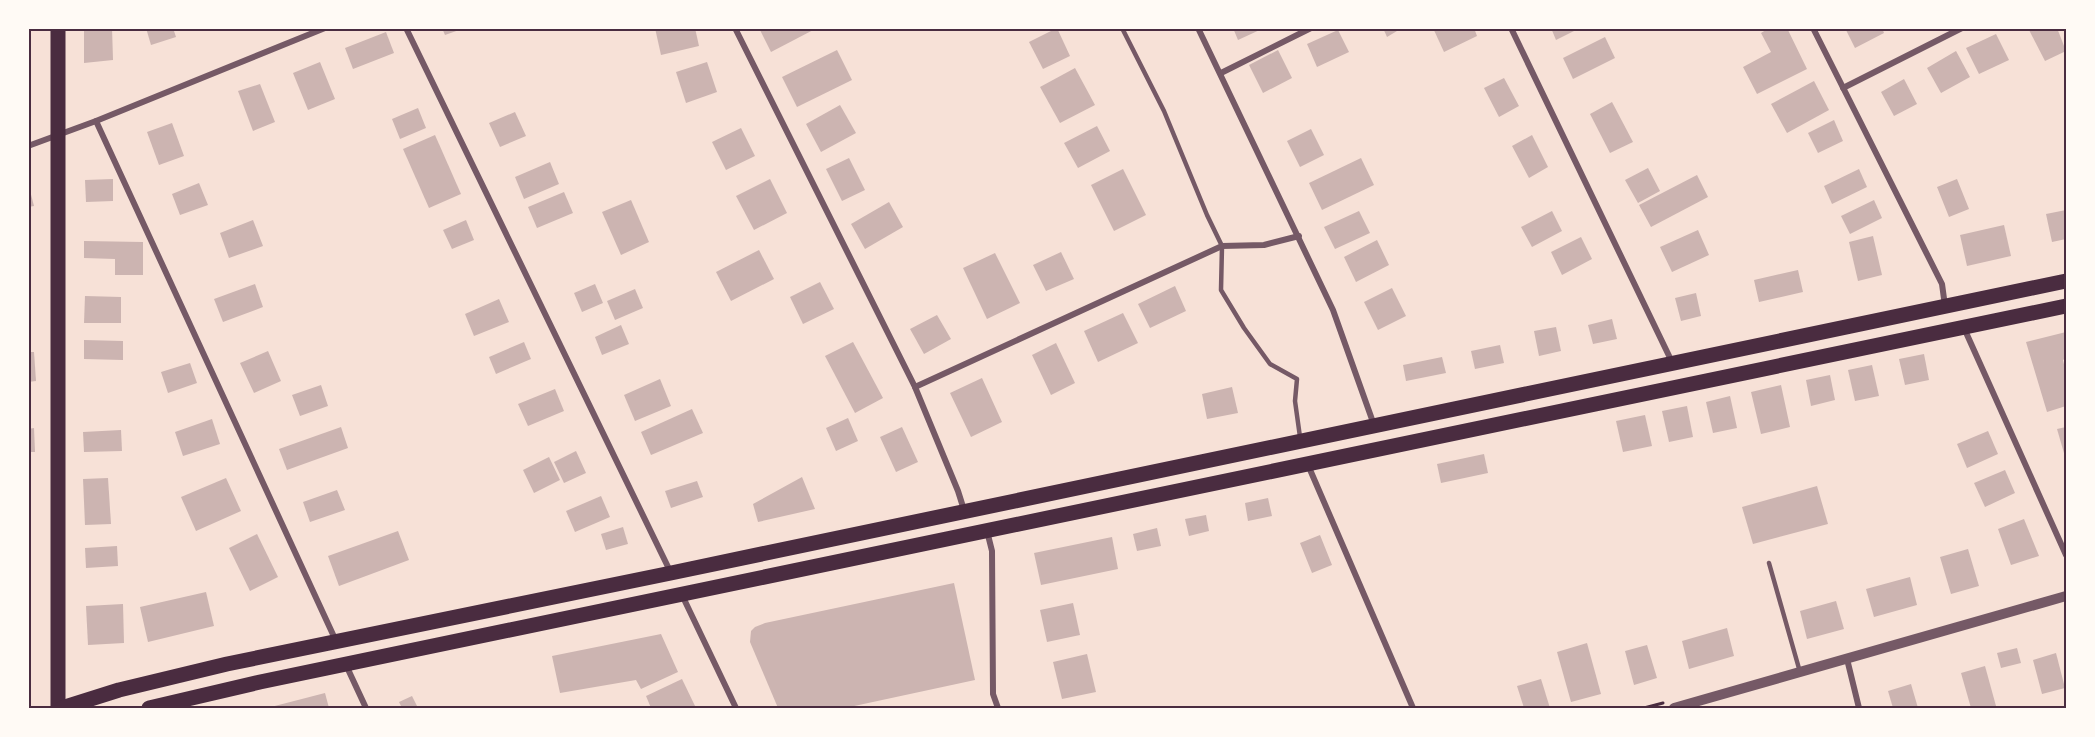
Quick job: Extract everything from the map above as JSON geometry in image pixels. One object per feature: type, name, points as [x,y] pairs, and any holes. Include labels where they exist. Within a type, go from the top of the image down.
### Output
[{"type":"main road","points":[[58,28],[60,708],[226,664],[2067,281]]},
{"type":"main road","points":[[1964,328],[1964,320],[1968,313],[1975,304],[1986,297]]},
{"type":"main road","points":[[1922,337],[1939,322],[1944,314],[1945,306]]},
{"type":"main road","points":[[149,708],[204,694],[2067,306]]},
{"type":"main road","points":[[1352,455],[1369,442],[1374,426]]},
{"type":"main road","points":[[681,595],[687,578],[701,567]]},
{"type":"main road","points":[[100,708],[110,693]]},
{"type":"street","points":[[28,146],[96,121],[325,28]]},
{"type":"street","points":[[406,28],[671,573]]},
{"type":"street","points":[[735,28],[915,387],[964,511]]},
{"type":"street","points":[[1198,28],[1333,310],[1374,426]]},
{"type":"street","points":[[1221,74],[1311,28]]},
{"type":"street","points":[[1511,28],[1672,363]]},
{"type":"street","points":[[1814,28],[1942,284],[1945,306]]},
{"type":"street","points":[[1843,88],[1962,28]]},
{"type":"street","points":[[96,121],[336,642]]},
{"type":"street","points":[[915,387],[1222,246],[1264,245],[1299,236]]},
{"type":"street","points":[[1964,328],[2067,555]]},
{"type":"street","points":[[1308,464],[1413,708]]},
{"type":"street","points":[[987,531],[992,551],[993,694],[998,708]]},
{"type":"street","points":[[681,595],[736,708]]},
{"type":"street","points":[[1674,708],[2067,596]]},
{"type":"street","points":[[1847,659],[1859,708]]},
{"type":"street","points":[[346,665],[366,708]]},
{"type":"lane","points":[[1122,28],[1164,111],[1222,246],[1221,290],[1244,328],[1270,364],[1297,379],[1296,409],[1301,441]]},
{"type":"lane","points":[[1769,562],[1800,672]]},
{"type":"building","points":[[84,28],[112,28],[113,60],[84,63]]},
{"type":"building","points":[[146,28],[173,28],[176,37],[151,45]]},
{"type":"building","points":[[442,28],[462,28],[462,29],[445,35]]},
{"type":"building","points":[[655,28],[695,28],[699,46],[661,55]]},
{"type":"building","points":[[759,28],[817,28],[771,52]]},
{"type":"building","points":[[1057,28],[1070,56],[1043,69],[1029,42]]},
{"type":"building","points":[[1233,28],[1264,28],[1238,40]]},
{"type":"building","points":[[1383,28],[1402,28],[1387,37]]},
{"type":"building","points":[[1433,28],[1474,28],[1477,36],[1444,52]]},
{"type":"building","points":[[1551,28],[1580,28],[1556,40]]},
{"type":"building","points":[[1769,28],[1787,28],[1807,69],[1757,94],[1743,67],[1771,52],[1761,33]]},
{"type":"building","points":[[1845,28],[1882,28],[1884,33],[1855,48]]},
{"type":"building","points":[[2028,28],[2057,28],[2066,51],[2045,61]]},
{"type":"building","points":[[1338,30],[1349,52],[1317,67],[1307,44]]},
{"type":"building","points":[[386,32],[394,53],[353,69],[345,48]]},
{"type":"building","points":[[1996,34],[2009,60],[1979,74],[1966,48]]},
{"type":"building","points":[[1605,37],[1615,58],[1573,79],[1563,58]]},
{"type":"building","points":[[837,50],[852,80],[797,107],[782,77]]},
{"type":"building","points":[[1278,50],[1292,78],[1263,93],[1249,65]]},
{"type":"building","points":[[1956,51],[1970,77],[1941,93],[1927,68]]},
{"type":"building","points":[[320,62],[335,99],[308,110],[293,73]]},
{"type":"building","points":[[707,62],[717,92],[686,103],[676,72]]},
{"type":"building","points":[[1075,68],[1095,105],[1060,123],[1040,87]]},
{"type":"building","points":[[1504,78],[1519,106],[1499,117],[1484,88]]},
{"type":"building","points":[[1904,79],[1917,104],[1894,116],[1881,92]]},
{"type":"building","points":[[1814,81],[1829,110],[1787,133],[1771,104]]},
{"type":"building","points":[[260,84],[275,122],[253,131],[238,91]]},
{"type":"building","points":[[1612,102],[1633,142],[1610,153],[1590,114]]},
{"type":"building","points":[[840,105],[856,133],[821,152],[806,124]]},
{"type":"building","points":[[418,108],[426,128],[400,139],[392,119]]},
{"type":"building","points":[[515,112],[526,136],[500,147],[489,123]]},
{"type":"building","points":[[1834,120],[1843,141],[1818,153],[1808,133]]},
{"type":"building","points":[[172,123],[184,156],[159,165],[147,132]]},
{"type":"building","points":[[1097,126],[1110,151],[1078,168],[1064,143]]},
{"type":"building","points":[[741,128],[755,156],[726,170],[712,142]]},
{"type":"building","points":[[1311,129],[1324,155],[1300,167],[1287,141]]},
{"type":"building","points":[[435,135],[461,194],[429,208],[403,149]]},
{"type":"building","points":[[1532,135],[1548,167],[1529,178],[1512,146]]},
{"type":"building","points":[[849,158],[865,190],[842,201],[826,169]]},
{"type":"building","points":[[1361,158],[1374,185],[1322,210],[1309,183]]},
{"type":"building","points":[[550,162],[559,184],[524,199],[515,177]]},
{"type":"building","points":[[1648,168],[1660,191],[1638,203],[1625,180]]},
{"type":"building","points":[[1123,169],[1146,215],[1114,231],[1091,185]]},
{"type":"building","points":[[1859,169],[1867,187],[1832,204],[1824,186]]},
{"type":"building","points":[[1697,175],[1708,197],[1651,227],[1639,205]]},
{"type":"building","points":[[113,179],[113,201],[86,202],[85,180]]},
{"type":"building","points":[[770,179],[787,213],[754,230],[736,196]]},
{"type":"building","points":[[1957,179],[1969,209],[1949,217],[1937,187]]},
{"type":"building","points":[[28,183],[34,206],[28,207]]},
{"type":"building","points":[[199,183],[208,205],[180,215],[172,194]]},
{"type":"building","points":[[564,192],[573,213],[537,228],[528,207]]},
{"type":"building","points":[[631,200],[649,242],[621,255],[602,212]]},
{"type":"building","points":[[1874,200],[1882,218],[1850,234],[1841,216]]},
{"type":"building","points":[[889,202],[903,227],[865,249],[851,224]]},
{"type":"building","points":[[2066,210],[2066,239],[2052,242],[2046,214]]},
{"type":"building","points":[[1359,211],[1370,233],[1335,249],[1324,227]]},
{"type":"building","points":[[1552,211],[1562,231],[1532,247],[1521,227]]},
{"type":"building","points":[[253,220],[263,246],[229,258],[220,233]]},
{"type":"building","points":[[466,220],[474,240],[452,249],[443,230]]},
{"type":"building","points":[[2004,225],[2011,256],[1967,266],[1960,235]]},
{"type":"building","points":[[1698,230],[1709,255],[1672,272],[1660,247]]},
{"type":"building","points":[[1873,236],[1882,275],[1858,281],[1849,242]]},
{"type":"building","points":[[1581,237],[1592,259],[1562,275],[1551,252]]},
{"type":"building","points":[[1377,240],[1389,265],[1356,282],[1344,257]]},
{"type":"building","points":[[84,241],[143,242],[143,275],[115,275],[115,259],[84,258]]},
{"type":"building","points":[[759,250],[774,279],[731,301],[716,272]]},
{"type":"building","points":[[1061,252],[1074,279],[1046,291],[1033,265]]},
{"type":"building","points":[[995,253],[1020,303],[987,319],[963,268]]},
{"type":"building","points":[[1798,270],[1803,292],[1759,302],[1754,280]]},
{"type":"building","points":[[820,282],[834,309],[803,324],[790,297]]},
{"type":"building","points":[[255,284],[263,307],[223,322],[214,299]]},
{"type":"building","points":[[595,284],[603,303],[582,312],[574,293]]},
{"type":"building","points":[[1175,286],[1186,311],[1150,328],[1138,304]]},
{"type":"building","points":[[1392,288],[1406,316],[1378,330],[1364,302]]},
{"type":"building","points":[[635,289],[643,308],[615,320],[607,301]]},
{"type":"building","points":[[1696,293],[1701,316],[1681,321],[1675,298]]},
{"type":"building","points":[[85,296],[121,297],[121,323],[84,323]]},
{"type":"building","points":[[499,299],[509,322],[474,336],[465,314]]},
{"type":"building","points":[[1123,313],[1138,343],[1098,362],[1084,331]]},
{"type":"building","points":[[937,315],[951,339],[924,354],[910,329]]},
{"type":"building","points":[[1612,319],[1617,339],[1593,344],[1588,325]]},
{"type":"building","points":[[621,325],[629,344],[602,355],[595,337]]},
{"type":"building","points":[[1556,327],[1561,351],[1539,356],[1534,331]]},
{"type":"building","points":[[2066,332],[2066,358],[2063,360],[2066,373],[2066,406],[2047,412],[2026,342]]},
{"type":"building","points":[[84,340],[123,341],[123,360],[84,359]]},
{"type":"building","points":[[524,342],[531,359],[496,374],[489,357]]},
{"type":"building","points":[[853,342],[883,398],[855,413],[825,356]]},
{"type":"building","points":[[1056,343],[1075,383],[1051,395],[1032,355]]},
{"type":"building","points":[[1500,345],[1504,363],[1475,369],[1471,351]]},
{"type":"building","points":[[268,351],[281,381],[254,393],[240,363]]},
{"type":"building","points":[[28,352],[34,352],[36,381],[28,382]]},
{"type":"building","points":[[1924,354],[1929,380],[1905,385],[1899,359]]},
{"type":"building","points":[[1442,357],[1446,373],[1406,381],[1403,365]]},
{"type":"building","points":[[190,363],[197,383],[168,393],[161,372]]},
{"type":"building","points":[[1872,365],[1879,396],[1855,401],[1848,370]]},
{"type":"building","points":[[1830,375],[1835,400],[1811,406],[1806,380]]},
{"type":"building","points":[[982,378],[1002,422],[971,437],[950,393]]},
{"type":"building","points":[[660,379],[671,406],[635,421],[624,395]]},
{"type":"building","points":[[321,385],[328,406],[300,416],[292,395]]},
{"type":"building","points":[[1781,385],[1790,427],[1761,434],[1751,392]]},
{"type":"building","points":[[1232,387],[1238,413],[1207,419],[1202,394]]},
{"type":"building","points":[[555,389],[564,411],[528,426],[518,404]]},
{"type":"building","points":[[1730,396],[1737,428],[1713,433],[1706,402]]},
{"type":"building","points":[[1687,406],[1693,437],[1669,442],[1662,411]]},
{"type":"building","points":[[692,409],[703,433],[651,455],[641,432]]},
{"type":"building","points":[[1645,415],[1652,446],[1623,452],[1616,421]]},
{"type":"building","points":[[848,418],[858,441],[836,451],[826,428]]},
{"type":"building","points":[[212,419],[220,444],[183,456],[175,432]]},
{"type":"building","points":[[341,427],[348,448],[287,470],[279,449]]},
{"type":"building","points":[[902,427],[918,462],[896,472],[880,437]]},
{"type":"building","points":[[2066,427],[2066,460],[2057,429]]},
{"type":"building","points":[[34,428],[35,452],[28,452],[28,429]]},
{"type":"building","points":[[121,430],[122,451],[84,452],[83,432]]},
{"type":"building","points":[[1988,431],[1998,454],[1967,468],[1957,444]]},
{"type":"building","points":[[576,451],[586,473],[564,483],[554,462]]},
{"type":"building","points":[[1484,454],[1488,473],[1441,483],[1437,464]]},
{"type":"building","points":[[549,457],[560,480],[534,493],[523,470]]},
{"type":"building","points":[[2005,470],[2015,493],[1985,507],[1974,483]]},
{"type":"building","points":[[802,477],[815,509],[758,522],[753,504]]},
{"type":"building","points":[[108,478],[111,524],[85,525],[83,479]]},
{"type":"building","points":[[226,478],[241,511],[196,531],[181,497]]},
{"type":"building","points":[[697,481],[703,497],[671,508],[665,491]]},
{"type":"building","points":[[1817,486],[1828,524],[1753,544],[1742,507]]},
{"type":"building","points":[[337,490],[345,510],[310,522],[303,502]]},
{"type":"building","points":[[601,496],[610,517],[575,532],[566,511]]},
{"type":"building","points":[[1268,498],[1272,516],[1248,521],[1245,503]]},
{"type":"building","points":[[1206,515],[1209,531],[1189,536],[1185,519]]},
{"type":"building","points":[[2024,519],[2039,556],[2011,565],[1998,529]]},
{"type":"building","points":[[623,527],[628,544],[606,550],[601,534]]},
{"type":"building","points":[[1157,528],[1161,546],[1137,551],[1133,534]]},
{"type":"building","points":[[398,531],[409,560],[339,586],[328,556]]},
{"type":"building","points":[[257,534],[278,577],[250,591],[229,548]]},
{"type":"building","points":[[1320,535],[1332,565],[1312,573],[1300,543]]},
{"type":"building","points":[[1112,537],[1118,569],[1041,585],[1034,553]]},
{"type":"building","points":[[117,546],[118,566],[86,568],[85,548]]},
{"type":"building","points":[[1968,549],[1979,586],[1951,594],[1940,557]]},
{"type":"building","points":[[1910,577],[1917,605],[1874,617],[1866,589]]},
{"type":"building","points":[[954,583],[975,680],[845,708],[778,708],[750,642],[751,631],[755,627]]},
{"type":"building","points":[[206,592],[214,626],[148,642],[140,607]]},
{"type":"building","points":[[1836,601],[1844,629],[1807,639],[1800,611]]},
{"type":"building","points":[[1073,603],[1080,635],[1047,642],[1040,610]]},
{"type":"building","points":[[123,604],[124,643],[88,645],[86,606]]},
{"type":"building","points":[[1727,628],[1734,656],[1689,669],[1682,641]]},
{"type":"building","points":[[661,634],[678,672],[641,689],[636,680],[560,693],[552,656]]},
{"type":"building","points":[[1587,643],[1601,694],[1571,702],[1557,652]]},
{"type":"building","points":[[1647,645],[1657,678],[1634,685],[1625,651]]},
{"type":"building","points":[[2017,648],[2021,663],[2001,668],[1997,653]]},
{"type":"building","points":[[2056,653],[2065,688],[2042,694],[2033,660]]},
{"type":"building","points":[[1087,654],[1096,692],[1062,699],[1053,662]]},
{"type":"building","points":[[1985,666],[1996,706],[1971,708],[1961,673]]},
{"type":"building","points":[[682,679],[696,708],[651,708],[646,696]]},
{"type":"building","points":[[1541,679],[1550,708],[1524,708],[1517,686]]},
{"type":"building","points":[[1911,684],[1918,708],[1893,708],[1888,691]]},
{"type":"building","points":[[325,693],[329,708],[267,708]]},
{"type":"building","points":[[412,696],[418,708],[402,708],[399,702]]}]
